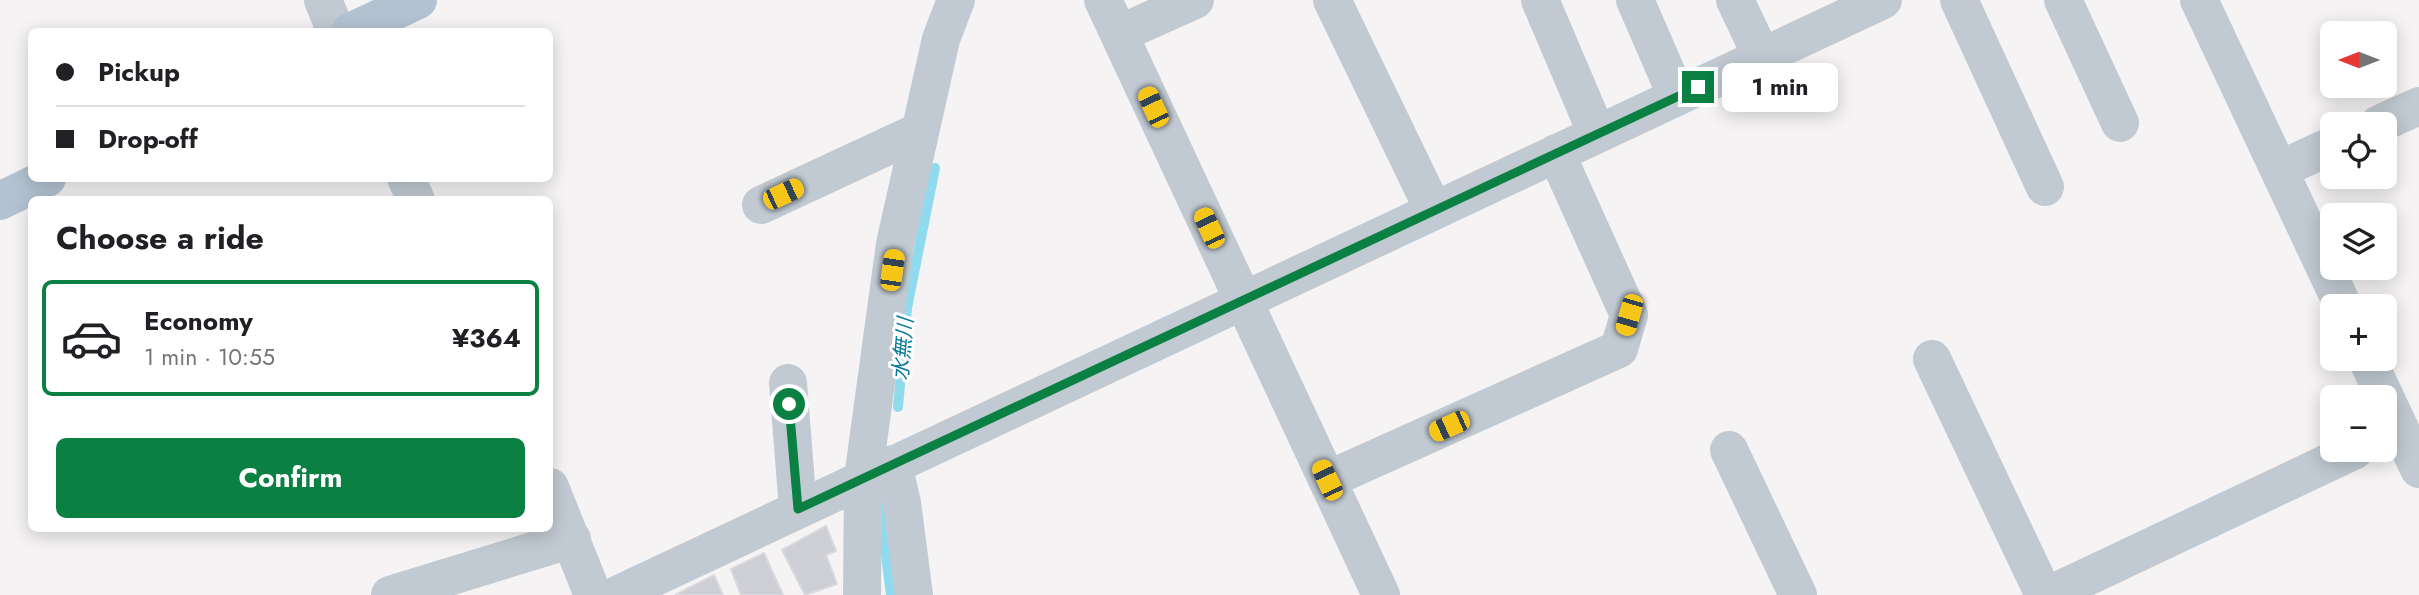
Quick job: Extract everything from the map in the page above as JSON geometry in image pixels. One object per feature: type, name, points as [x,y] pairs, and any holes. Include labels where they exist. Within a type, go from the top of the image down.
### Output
[{"type":"main road","points":[[358,28],[418,0]]},
{"type":"main road","points":[[0,201],[39,182]]},
{"type":"street","points":[[323,0],[334,28]]},
{"type":"street","points":[[862,595],[878,471],[895,244],[941,39],[956,0]]},
{"type":"street","points":[[1103,0],[1381,595]]},
{"type":"street","points":[[1119,34],[1195,0]]},
{"type":"street","points":[[1332,0],[1434,211]]},
{"type":"street","points":[[1540,0],[1597,134]]},
{"type":"street","points":[[1635,0],[1677,97]]},
{"type":"street","points":[[1735,0],[1762,57]]},
{"type":"street","points":[[1959,0],[2045,187]]},
{"type":"street","points":[[2063,0],[2120,123]]},
{"type":"street","points":[[2199,0],[2337,294]]},
{"type":"street","points":[[617,595],[1878,1]]},
{"type":"street","points":[[2397,116],[2419,106]]},
{"type":"street","points":[[761,205],[920,131]]},
{"type":"street","points":[[2279,170],[2320,151]]},
{"type":"street","points":[[1327,480],[1619,349],[1629,315],[1556,153]]},
{"type":"street","points":[[1932,359],[2046,595],[2329,462]]},
{"type":"street","points":[[788,383],[798,509]]},
{"type":"street","points":[[2397,420],[2419,469]]},
{"type":"street","points":[[1729,450],[1798,595]]},
{"type":"street","points":[[878,471],[902,503],[914,595]]},
{"type":"street","points":[[553,494],[593,595]]},
{"type":"street","points":[[390,595],[572,539]]},
{"type":"building","points":[[826,526],[836,551],[826,555],[837,584],[805,595],[782,550]]},
{"type":"building","points":[[764,553],[783,595],[741,595],[731,569]]},
{"type":"building","points":[[714,575],[723,595],[675,595]]},
{"type":"waterway","name":"水無川","points":[[898,407],[907,308],[935,168]]},
{"type":"waterway","name":"水無川","points":[[880,507],[891,595]]},
{"type":"route","points":[[789,404],[798,509],[1698,87]]}]
